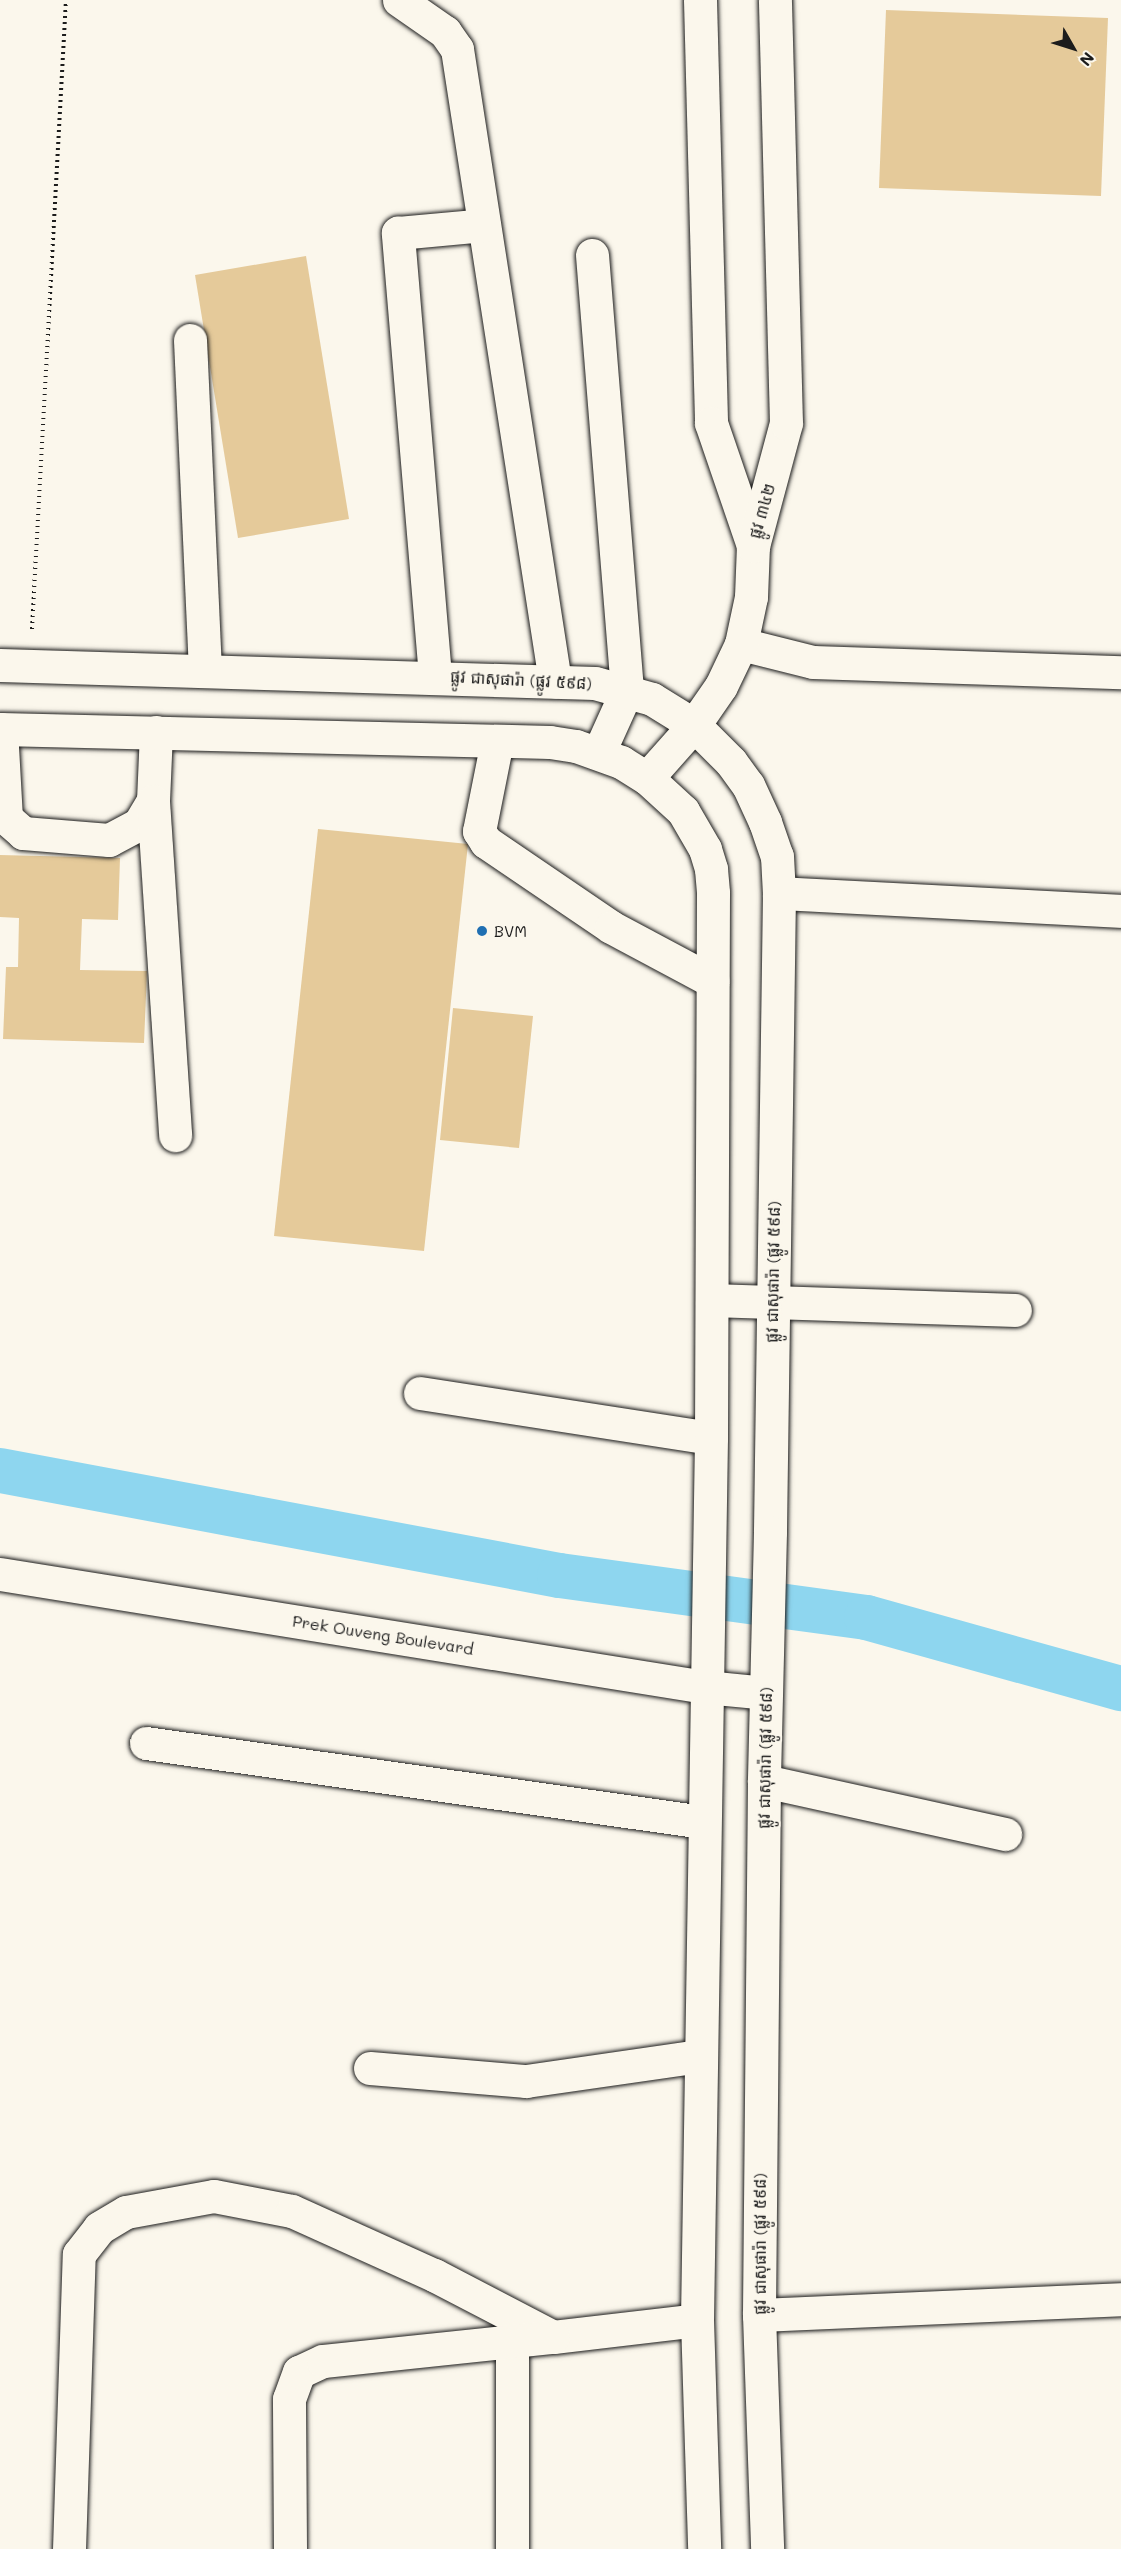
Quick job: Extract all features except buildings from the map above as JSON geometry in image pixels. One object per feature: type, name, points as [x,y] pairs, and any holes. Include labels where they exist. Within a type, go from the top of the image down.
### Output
[{"type":"main road","points":[[399,0],[445,32],[457,49],[555,681]]},
{"type":"main road","name":"ផ្លូវ ៣៤២","points":[[700,0],[711,423],[753,546]]},
{"type":"main road","name":"ផ្លូវ ៣៤២","points":[[753,546],[786,423],[775,0]]},
{"type":"main road","points":[[435,676],[398,233],[484,225]]},
{"type":"main road","points":[[592,255],[627,690],[599,752]]},
{"type":"main road","points":[[190,340],[205,671]]},
{"type":"main road","points":[[648,778],[694,726],[721,686],[741,644],[751,597],[753,546]]},
{"type":"main road","points":[[741,644],[813,662],[1121,672]]},
{"type":"main road","name":"ផ្លូវ ជាសុផារ៉ា (ផ្លូវ ៥៩៨)","points":[[15,665],[435,676],[594,683],[627,690],[670,709],[715,743],[748,785],[765,822],[777,856],[779,893],[764,1781],[759,2315],[767,2549]]},
{"type":"main road","points":[[153,801],[139,824],[109,840],[23,833],[6,818],[0,729],[550,742],[599,752],[648,778],[683,811],[705,849],[711,869],[713,893],[711,1438],[705,1673],[697,2319],[704,2549]]},
{"type":"main road","points":[[156,732],[153,801],[175,1135]]},
{"type":"main road","points":[[497,741],[480,831],[486,842],[611,927],[712,981]]},
{"type":"main road","points":[[779,893],[1121,911]]},
{"type":"main road","points":[[712,1300],[772,1300],[1016,1310]]},
{"type":"main road","points":[[420,1393],[711,1438]]},
{"type":"main road","name":"Prek Ouveng Boulevard","points":[[0,1574],[766,1680]]},
{"type":"main road","points":[[147,1743],[703,1822]]},
{"type":"main road","points":[[764,1781],[1005,1834]]},
{"type":"main road","points":[[370,2068],[526,2081],[700,2056]]},
{"type":"main road","points":[[69,2549],[79,2254],[99,2228],[126,2212],[214,2196],[292,2211],[434,2275],[553,2337]]},
{"type":"main road","points":[[759,2315],[1121,2299]]},
{"type":"main road","points":[[290,2549],[289,2399],[299,2372],[323,2361],[553,2337],[697,2319]]},
{"type":"main road","points":[[512,2341],[512,2549]]},
{"type":"path","points":[[15,665],[66,0]]},
{"type":"waterway","points":[[0,1470],[559,1575],[866,1617],[1121,1688]]},
{"type":"place","name":"BVM","points":[[482,931]]}]
